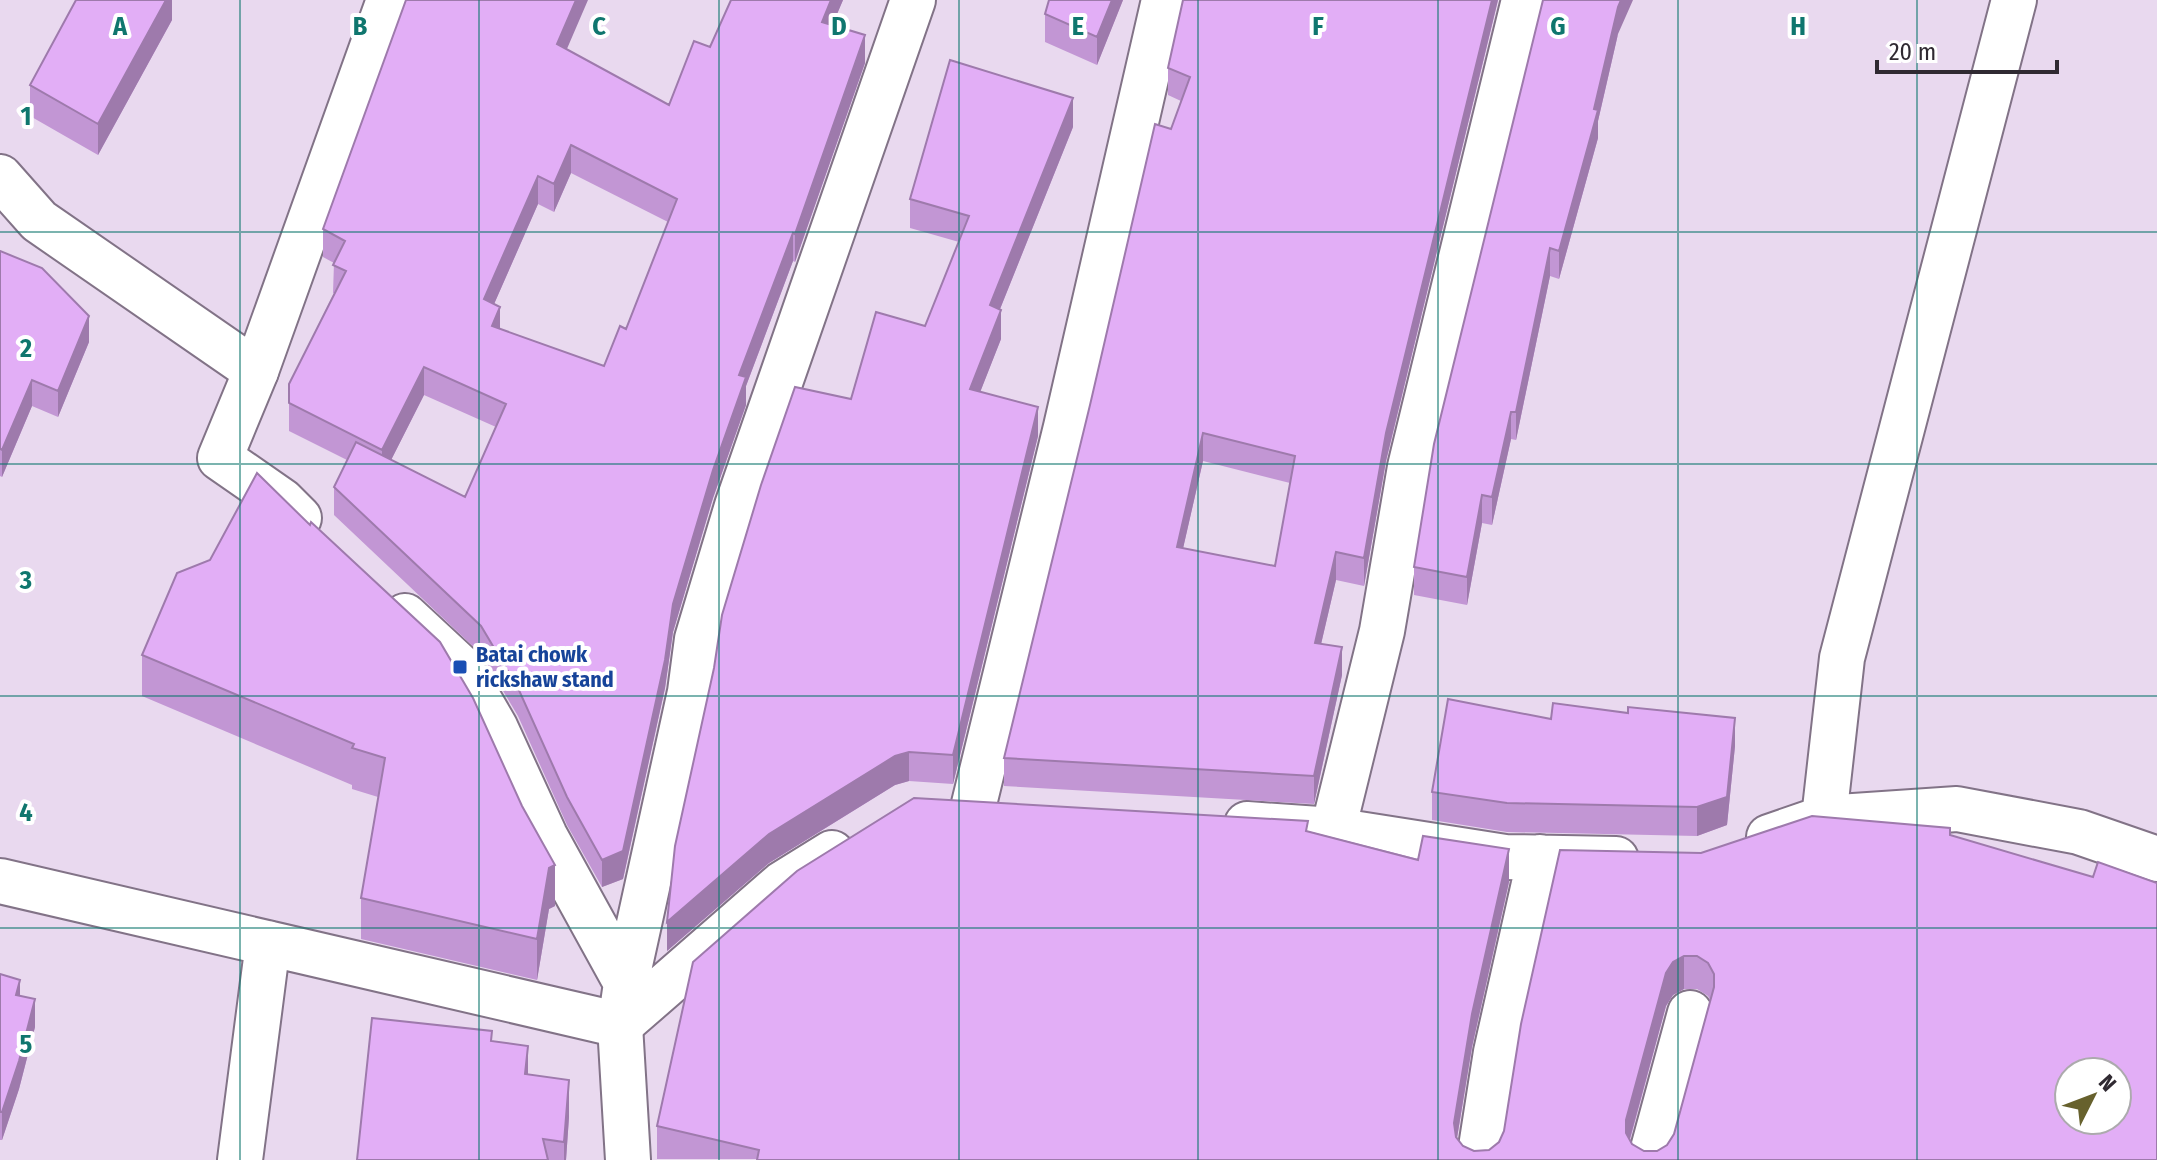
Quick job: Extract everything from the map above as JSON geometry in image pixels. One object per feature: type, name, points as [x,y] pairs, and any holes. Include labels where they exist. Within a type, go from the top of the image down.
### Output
[{"type":"street","points":[[323,541],[282,501],[220,458],[256,371],[389,0]]},
{"type":"street","points":[[628,1160],[623,1004],[690,692],[697,639],[737,506],[913,0]]},
{"type":"street","points":[[1020,811],[953,808],[1066,427],[1164,0]]},
{"type":"street","points":[[1333,830],[1382,631],[1410,467],[1524,0]]},
{"type":"street","points":[[1824,818],[1842,658],[2014,0]]},
{"type":"street","points":[[0,177],[17,211],[256,371]]},
{"type":"street","points":[[380,594],[460,667],[495,727],[623,1004]]},
{"type":"street","points":[[1728,851],[1824,818],[1957,809],[2079,832],[2157,859]]},
{"type":"street","points":[[1208,822],[1333,830],[1505,857],[1657,860]]},
{"type":"street","points":[[0,881],[268,943],[623,1004],[782,884],[870,830]]},
{"type":"street","points":[[1479,1160],[1496,1052],[1540,857]]},
{"type":"street","points":[[240,1160],[268,943]]},
{"type":"street","points":[[1650,1160],[1690,1013]]},
{"type":"building","points":[[76,0],[166,0],[98,124],[30,85]]},
{"type":"building","points":[[406,0],[576,0],[557,44],[669,105],[694,41],[710,47],[731,0],[831,0],[822,22],[865,35],[795,234],[739,375],[746,377],[713,470],[673,604],[665,660],[623,851],[602,860],[567,797],[518,688],[481,626],[334,487],[356,442],[465,497],[506,404],[424,367],[382,450],[289,403],[289,384],[346,271],[333,265],[345,241],[323,229]],"holes":[[[571,145],[677,199],[626,329],[620,326],[604,366],[492,326],[500,307],[484,299],[538,176],[554,184]]]},
{"type":"building","points":[[1049,0],[1112,0],[1097,37],[1045,14]]},
{"type":"building","points":[[1183,0],[1492,0],[1386,433],[1364,558],[1336,552],[1315,643],[1342,647],[1314,776],[1004,758],[1155,124],[1171,129],[1190,77],[1168,68]],"holes":[[[1203,433],[1295,456],[1275,566],[1177,547]]]},
{"type":"building","points":[[1543,0],[1621,0],[1594,109],[1598,110],[1559,251],[1550,248],[1516,412],[1511,412],[1492,497],[1482,495],[1467,577],[1414,567],[1434,444]]},
{"type":"building","points":[[950,60],[1073,98],[990,305],[1001,310],[970,389],[1038,407],[953,755],[909,752],[895,756],[769,834],[667,922],[675,846],[714,668],[722,615],[761,485],[795,387],[851,399],[876,312],[925,326],[969,216],[910,199]]},
{"type":"building","points":[[0,251],[42,268],[89,316],[58,391],[32,380],[2,450],[0,449]]},
{"type":"building","points":[[257,473],[440,642],[473,698],[522,806],[555,865],[549,868],[537,939],[361,898],[385,758],[352,748],[354,744],[142,655],[177,573],[210,560]]},
{"type":"building","points":[[1448,699],[1551,719],[1553,703],[1628,713],[1628,707],[1735,718],[1727,797],[1697,807],[1507,803],[1432,792]]},
{"type":"building","points":[[914,798],[1308,821],[1306,831],[1418,860],[1423,836],[1509,849],[1472,1014],[1454,1123],[1456,1137],[1463,1146],[1474,1151],[1489,1150],[1499,1142],[1504,1131],[1521,1024],[1560,850],[1701,853],[1812,816],[1950,828],[1950,835],[2093,877],[2098,862],[2157,883],[2157,1160],[757,1160],[759,1150],[657,1126],[693,962],[797,871]],"holes":[[[1684,956],[1697,956],[1708,963],[1714,974],[1714,987],[1674,1134],[1667,1145],[1657,1151],[1644,1151],[1632,1144],[1626,1133],[1626,1120],[1666,973],[1673,962]]]},
{"type":"building","points":[[0,974],[20,980],[16,995],[35,999],[2,1112],[0,1112]]},
{"type":"building","points":[[372,1018],[492,1031],[491,1041],[528,1046],[525,1074],[569,1080],[564,1142],[543,1139],[548,1160],[357,1160]]},
{"type":"place","name":"Batai chowk rickshaw stand","points":[[460,667]]}]
